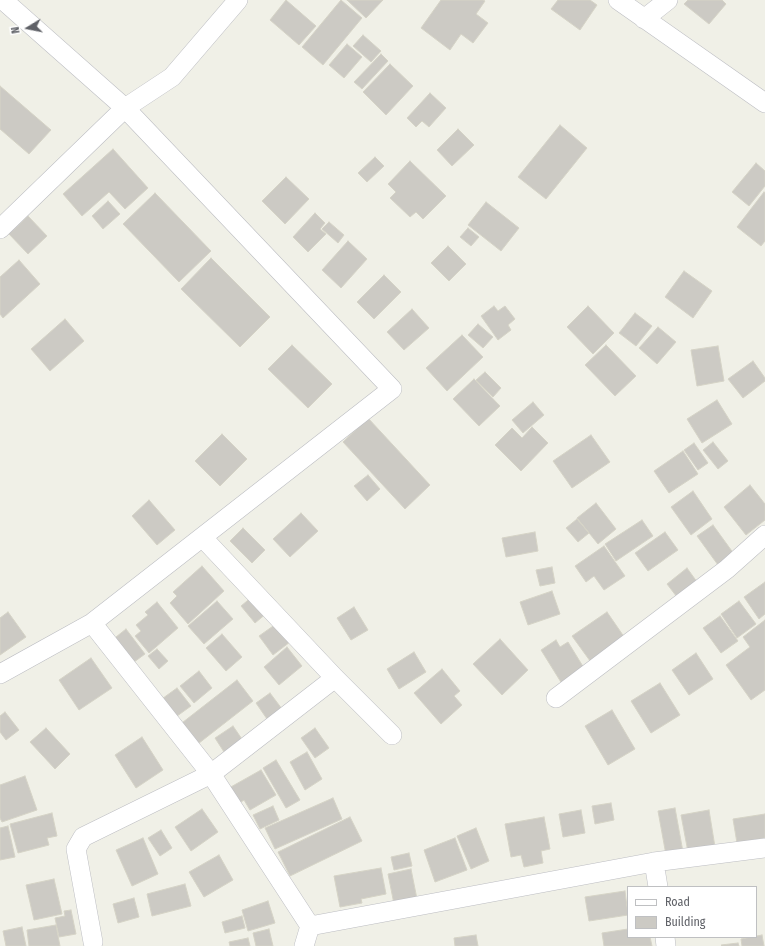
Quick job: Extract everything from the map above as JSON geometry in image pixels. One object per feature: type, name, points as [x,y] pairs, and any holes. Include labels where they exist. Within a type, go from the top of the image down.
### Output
[{"type":"street","points":[[0,674],[92,623],[203,538],[392,389],[125,108],[3,0]]},
{"type":"street","points":[[0,229],[125,108],[172,77],[238,0]]},
{"type":"street","points":[[618,0],[765,103]]},
{"type":"street","points":[[644,19],[668,0]]},
{"type":"street","points":[[556,698],[727,569],[765,535]]},
{"type":"street","points":[[203,538],[392,735]]},
{"type":"street","points":[[92,623],[211,774],[310,926],[304,946]]},
{"type":"street","points":[[93,942],[76,849],[83,837],[211,774],[336,678]]},
{"type":"street","points":[[310,926],[654,862],[765,848]]},
{"type":"street","points":[[654,862],[658,886]]},
{"type":"building","points":[[286,0],[316,26],[299,45],[270,20]]},
{"type":"building","points":[[341,0],[362,18],[323,65],[302,47]]},
{"type":"building","points":[[347,0],[383,0],[366,18]]},
{"type":"building","points":[[441,0],[485,1],[476,14],[488,23],[473,43],[461,34],[450,50],[421,28]]},
{"type":"building","points":[[558,0],[590,0],[597,5],[580,30],[551,9]]},
{"type":"building","points":[[688,0],[722,0],[726,4],[709,24],[684,4]]},
{"type":"building","points":[[363,35],[381,51],[371,62],[353,46]]},
{"type":"building","points":[[347,44],[362,57],[344,78],[329,65]]},
{"type":"building","points":[[381,54],[388,61],[362,89],[354,82]]},
{"type":"building","points":[[390,64],[413,86],[386,115],[363,92]]},
{"type":"building","points":[[0,86],[51,130],[29,154],[0,129]]},
{"type":"building","points":[[430,93],[446,108],[429,127],[422,121],[416,127],[407,118]]},
{"type":"building","points":[[560,125],[587,148],[546,199],[518,177]]},
{"type":"building","points":[[458,129],[474,145],[452,166],[437,150]]},
{"type":"building","points":[[113,149],[148,188],[125,209],[109,192],[82,216],[63,194]]},
{"type":"building","points":[[375,157],[384,166],[367,182],[358,173]]},
{"type":"building","points":[[410,161],[446,196],[423,219],[416,212],[410,217],[390,198],[396,192],[388,184]]},
{"type":"building","points":[[756,163],[765,171],[765,186],[749,206],[732,192]]},
{"type":"building","points":[[286,177],[309,199],[285,224],[262,201]]},
{"type":"building","points":[[764,192],[765,241],[761,246],[737,227]]},
{"type":"building","points":[[155,193],[211,251],[179,282],[123,224]]},
{"type":"building","points":[[108,201],[120,214],[103,229],[92,216]]},
{"type":"building","points":[[486,202],[519,228],[501,251],[468,225]]},
{"type":"building","points":[[315,213],[325,223],[320,229],[326,234],[308,252],[293,237]]},
{"type":"building","points":[[28,216],[47,236],[28,254],[9,234]]},
{"type":"building","points":[[329,222],[344,235],[338,243],[322,229]]},
{"type":"building","points":[[468,228],[479,237],[471,246],[460,237]]},
{"type":"building","points":[[348,241],[367,259],[341,288],[322,270]]},
{"type":"building","points":[[448,246],[466,264],[449,281],[431,263]]},
{"type":"building","points":[[211,258],[270,317],[240,347],[181,289]]},
{"type":"building","points":[[19,260],[40,284],[3,318],[0,314],[0,277]]},
{"type":"building","points":[[684,271],[712,291],[693,318],[665,297]]},
{"type":"building","points":[[384,275],[401,292],[374,319],[357,302]]},
{"type":"building","points":[[494,306],[498,311],[505,306],[515,319],[508,325],[511,330],[498,340],[481,316]]},
{"type":"building","points":[[588,306],[614,333],[593,354],[567,327]]},
{"type":"building","points":[[412,309],[429,328],[404,350],[387,332]]},
{"type":"building","points":[[635,313],[652,326],[636,346],[619,333]]},
{"type":"building","points":[[65,319],[84,341],[50,371],[31,349]]},
{"type":"building","points":[[478,324],[493,337],[483,348],[468,335]]},
{"type":"building","points":[[658,327],[676,342],[657,364],[639,348]]},
{"type":"building","points":[[462,335],[483,357],[447,391],[426,368]]},
{"type":"building","points":[[292,345],[332,384],[308,408],[268,369]]},
{"type":"building","points":[[606,345],[636,376],[615,396],[585,365]]},
{"type":"building","points":[[718,346],[724,381],[697,386],[691,350]]},
{"type":"building","points":[[753,361],[765,378],[765,381],[743,398],[728,379]]},
{"type":"building","points":[[485,372],[501,388],[493,397],[476,380]]},
{"type":"building","points":[[474,379],[500,406],[479,426],[453,399]]},
{"type":"building","points":[[717,400],[732,424],[702,443],[687,419]]},
{"type":"building","points":[[533,402],[544,415],[523,433],[512,420]]},
{"type":"building","points":[[368,418],[430,485],[405,509],[343,442]]},
{"type":"building","points":[[532,427],[548,443],[521,471],[495,445],[512,428],[522,438]]},
{"type":"building","points":[[222,434],[247,459],[220,486],[195,461]]},
{"type":"building","points":[[591,435],[610,462],[572,488],[553,461]]},
{"type":"building","points":[[713,442],[728,461],[718,469],[703,450]]},
{"type":"building","points":[[694,443],[708,463],[698,470],[684,450]]},
{"type":"building","points":[[683,451],[698,474],[669,493],[654,471]]},
{"type":"building","points":[[368,475],[380,489],[367,501],[354,486]]},
{"type":"building","points":[[750,485],[765,504],[765,520],[746,535],[724,507]]},
{"type":"building","points":[[693,491],[712,519],[691,535],[671,507]]},
{"type":"building","points":[[149,500],[175,530],[157,545],[132,516]]},
{"type":"building","points":[[596,503],[616,529],[598,544],[577,518]]},
{"type":"building","points":[[301,513],[318,531],[290,557],[273,539]]},
{"type":"building","points":[[577,519],[589,533],[578,542],[566,528]]},
{"type":"building","points":[[642,520],[653,536],[616,561],[605,544]]},
{"type":"building","points":[[713,525],[734,554],[718,565],[697,536]]},
{"type":"building","points":[[243,528],[265,550],[252,563],[230,541]]},
{"type":"building","points":[[535,532],[538,551],[506,557],[502,538]]},
{"type":"building","points":[[665,532],[678,550],[648,571],[635,553]]},
{"type":"building","points":[[604,546],[625,576],[604,590],[594,576],[586,582],[575,566]]},
{"type":"building","points":[[202,566],[224,591],[188,624],[170,603],[177,596],[173,592]]},
{"type":"building","points":[[552,567],[555,583],[540,586],[536,570]]},
{"type":"building","points":[[687,568],[700,586],[680,601],[667,584]]},
{"type":"building","points":[[765,582],[765,614],[759,619],[744,597]]},
{"type":"building","points":[[552,591],[560,614],[528,625],[520,602]]},
{"type":"building","points":[[253,596],[267,613],[255,623],[241,606]]},
{"type":"building","points":[[217,601],[233,619],[204,644],[188,626]]},
{"type":"building","points":[[739,601],[756,624],[737,638],[721,614]]},
{"type":"building","points":[[157,602],[178,628],[149,653],[135,636],[141,631],[136,625],[148,615],[145,612]]},
{"type":"building","points":[[354,607],[368,630],[351,640],[337,618]]},
{"type":"building","points":[[8,612],[26,637],[0,655],[0,618]]},
{"type":"building","points":[[607,612],[627,641],[593,665],[572,636]]},
{"type":"building","points":[[720,616],[738,641],[721,653],[703,628]]},
{"type":"building","points":[[765,620],[765,690],[751,700],[726,665],[750,647],[743,637]]},
{"type":"building","points":[[276,624],[290,642],[273,655],[259,636]]},
{"type":"building","points":[[126,629],[145,654],[130,665],[111,641]]},
{"type":"building","points":[[222,634],[242,657],[226,671],[206,648]]},
{"type":"building","points":[[500,639],[528,670],[502,695],[473,664]]},
{"type":"building","points":[[556,640],[560,647],[568,642],[587,673],[564,687],[541,650]]},
{"type":"building","points":[[287,647],[302,666],[279,685],[264,667]]},
{"type":"building","points":[[157,649],[168,661],[159,669],[148,656]]},
{"type":"building","points":[[414,652],[426,672],[399,689],[387,669]]},
{"type":"building","points":[[696,653],[713,679],[689,695],[672,670]]},
{"type":"building","points":[[91,658],[112,688],[79,710],[59,680]]},
{"type":"building","points":[[442,669],[460,691],[454,696],[462,705],[441,724],[414,693]]},
{"type":"building","points":[[199,671],[212,688],[194,703],[180,686]]},
{"type":"building","points":[[237,680],[253,701],[194,747],[178,726]]},
{"type":"building","points":[[660,683],[680,715],[651,733],[631,701]]},
{"type":"building","points":[[177,688],[191,706],[173,719],[159,701]]},
{"type":"building","points":[[270,693],[282,709],[267,719],[256,703]]},
{"type":"building","points":[[612,710],[635,749],[608,765],[585,726]]},
{"type":"building","points":[[5,712],[19,730],[6,740],[0,732],[0,716]]},
{"type":"building","points":[[233,726],[244,742],[226,755],[215,738]]},
{"type":"building","points":[[46,728],[70,754],[55,769],[30,742]]},
{"type":"building","points":[[315,728],[329,748],[315,758],[301,738]]},
{"type":"building","points":[[142,737],[163,770],[136,788],[115,755]]},
{"type":"building","points":[[307,752],[322,779],[305,790],[290,762]]},
{"type":"building","points":[[276,760],[300,800],[286,808],[263,768]]},
{"type":"building","points":[[261,770],[276,795],[250,810],[244,800],[238,804],[229,788]]},
{"type":"building","points":[[25,776],[37,810],[2,822],[0,818],[0,785]]},
{"type":"building","points":[[333,798],[342,819],[275,849],[265,828]]},
{"type":"building","points":[[611,803],[614,820],[595,824],[592,806]]},
{"type":"building","points":[[273,806],[279,820],[260,829],[253,815]]},
{"type":"building","points":[[675,808],[683,852],[666,855],[658,811]]},
{"type":"building","points":[[202,809],[218,832],[191,851],[175,827]]},
{"type":"building","points":[[581,810],[585,833],[563,837],[559,814]]},
{"type":"building","points":[[709,810],[715,847],[688,852],[681,815]]},
{"type":"building","points":[[52,813],[57,836],[47,838],[49,845],[18,853],[10,824]]},
{"type":"building","points":[[765,814],[765,838],[737,843],[733,819]]},
{"type":"building","points":[[350,817],[362,841],[290,876],[278,852]]},
{"type":"building","points":[[544,817],[550,849],[541,851],[543,863],[524,867],[521,855],[511,857],[505,824]]},
{"type":"building","points":[[8,826],[15,857],[0,860],[0,828]]},
{"type":"building","points":[[476,828],[489,861],[471,869],[457,836]]},
{"type":"building","points":[[161,830],[172,848],[160,856],[148,838]]},
{"type":"building","points":[[143,838],[158,874],[132,886],[116,850]]},
{"type":"building","points":[[455,838],[467,870],[435,882],[424,850]]},
{"type":"building","points":[[409,853],[412,866],[394,870],[391,857]]},
{"type":"building","points":[[219,855],[233,880],[204,897],[189,872]]},
{"type":"building","points":[[381,868],[386,894],[361,899],[362,903],[340,907],[334,876]]},
{"type":"building","points":[[411,869],[417,899],[394,904],[388,874]]},
{"type":"building","points":[[54,879],[62,914],[34,920],[26,885]]},
{"type":"building","points":[[185,884],[191,906],[152,916],[147,894]]},
{"type":"building","points":[[625,891],[627,915],[589,921],[585,897]]},
{"type":"building","points":[[134,898],[139,917],[118,923],[113,904]]},
{"type":"building","points":[[268,901],[275,923],[248,931],[242,910]]},
{"type":"building","points":[[71,910],[76,934],[59,937],[55,918],[65,916],[64,911]]},
{"type":"building","points":[[242,916],[245,928],[225,933],[222,922]]},
{"type":"building","points":[[56,925],[60,946],[29,946],[27,930]]},
{"type":"building","points":[[22,927],[26,946],[6,946],[3,931]]},
{"type":"building","points":[[269,929],[273,946],[256,946],[253,933]]},
{"type":"building","points":[[627,929],[627,938],[650,938],[652,946],[604,946],[602,933]]},
{"type":"building","points":[[476,935],[478,946],[455,946],[454,938]]},
{"type":"building","points":[[762,935],[764,946],[742,946],[741,939],[757,938],[757,936]]},
{"type":"building","points":[[248,938],[250,946],[230,946],[229,942]]},
{"type":"building","points":[[738,943],[739,946],[721,945]]}]
